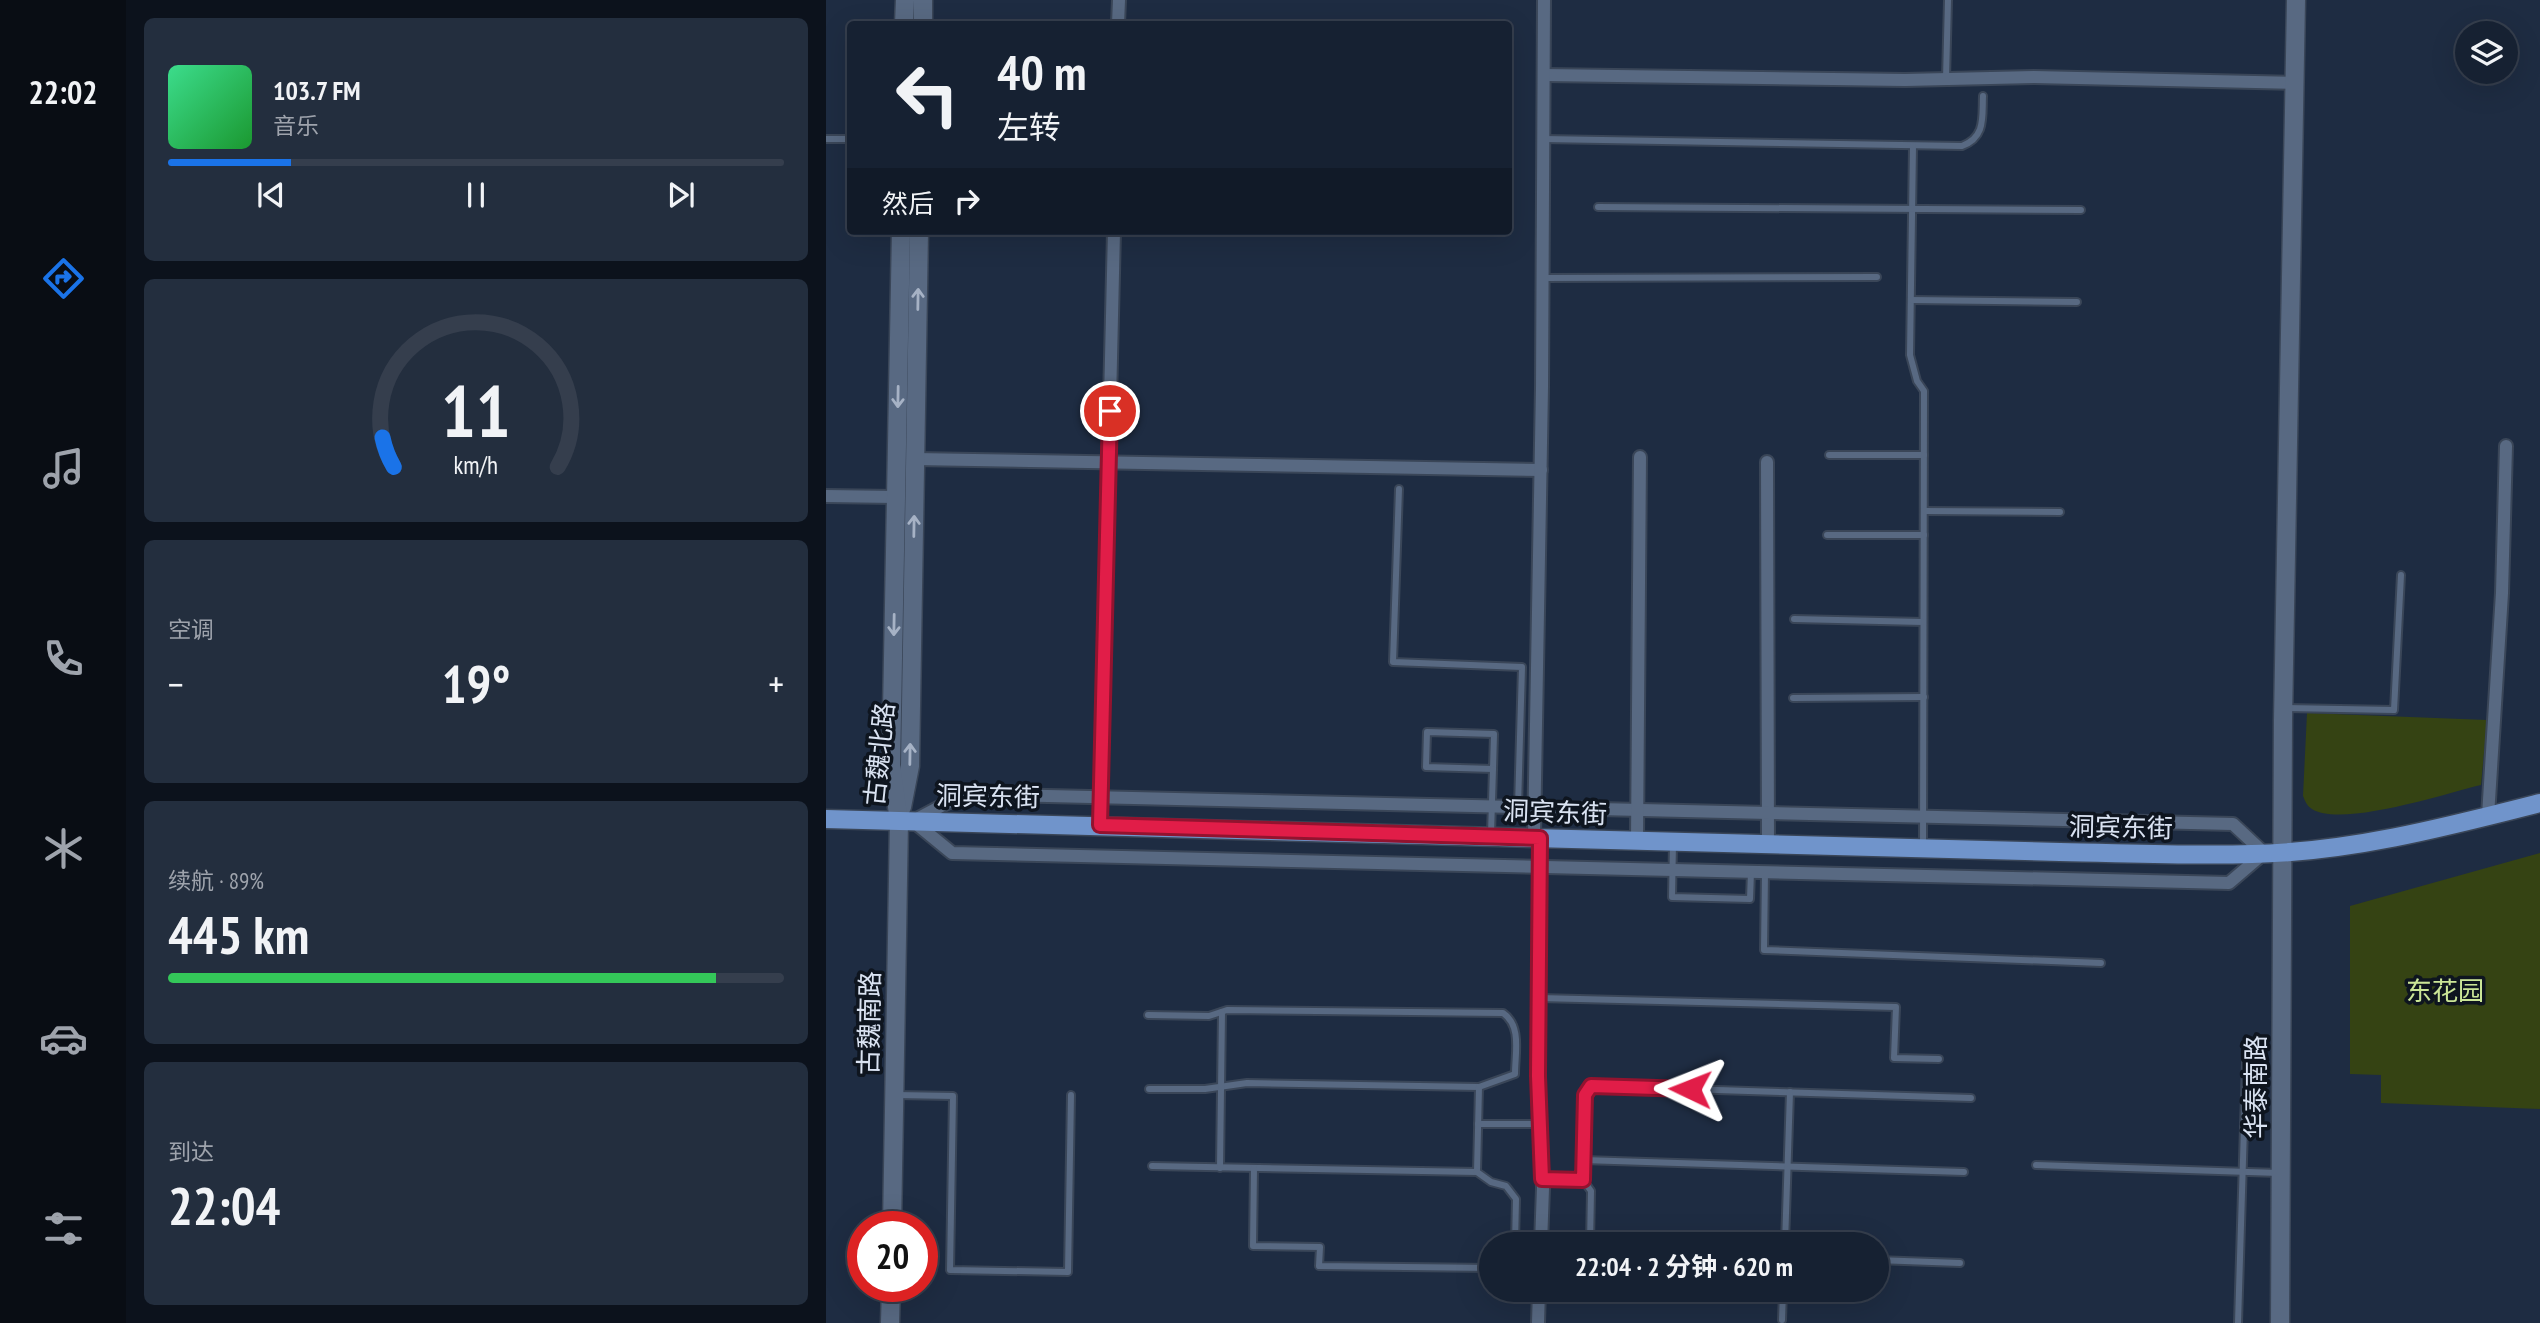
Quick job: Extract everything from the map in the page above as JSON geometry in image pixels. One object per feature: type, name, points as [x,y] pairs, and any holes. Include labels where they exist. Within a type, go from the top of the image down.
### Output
[{"type":"main road","points":[[904,21],[905,0]]},
{"type":"main road","points":[[923,0],[923,21]]},
{"type":"main road","name":"华泰南路","points":[[2280,1323],[2281,1173],[2273,853],[2283,708],[2296,0]]},
{"type":"main road","name":"古魏北路","points":[[901,235],[891,765],[906,821]]},
{"type":"main road","name":"古魏北路","points":[[906,821],[910,766],[919,235]]},
{"type":"main road","name":"洞宾东街","points":[[826,819],[1923,848],[2273,853],[2388,838],[2540,803]]},
{"type":"main road","name":"古魏南路","points":[[892,1211],[894,1096],[906,821]]},
{"type":"main road","points":[[890,1323],[891,1302]]},
{"type":"street","points":[[1118,21],[1119,0]]},
{"type":"street","points":[[1541,1232],[1539,867],[1535,807],[1541,470],[1544,0]]},
{"type":"street","points":[[1544,75],[1947,79],[2034,77],[2294,83]]},
{"type":"street","points":[[1100,825],[1114,235]]},
{"type":"street","points":[[2488,816],[2502,593],[2506,446]]},
{"type":"street","points":[[1637,840],[1640,457]]},
{"type":"street","points":[[915,459],[1541,470]]},
{"type":"street","points":[[1767,461],[1768,844]]},
{"type":"street","points":[[826,496],[896,496]]},
{"type":"street","points":[[964,794],[1535,807],[2233,824],[2273,853],[2230,883],[1751,872],[952,853],[906,821],[964,794]]},
{"type":"street","points":[[1538,1323],[1539,1302]]},
{"type":"lane","points":[[1947,79],[1948,0]]},
{"type":"lane","points":[[1544,139],[1962,146],[1972,142],[1982,129],[1983,96]]},
{"type":"lane","points":[[826,139],[847,139]]},
{"type":"lane","points":[[1913,146],[1910,355],[1916,381],[1924,391],[1923,848]]},
{"type":"lane","points":[[1598,207],[2081,210]]},
{"type":"lane","points":[[1543,278],[1877,277]]},
{"type":"lane","points":[[1911,300],[2077,302]]},
{"type":"lane","points":[[1829,455],[1924,455]]},
{"type":"lane","points":[[1399,489],[1392,663],[1522,667],[1518,807]]},
{"type":"lane","points":[[1924,511],[2060,512]]},
{"type":"lane","points":[[1827,535],[1924,535]]},
{"type":"lane","points":[[2283,708],[2394,710],[2401,575]]},
{"type":"lane","points":[[1794,620],[1923,622]]},
{"type":"lane","points":[[1793,698],[1924,697]]},
{"type":"lane","points":[[1490,836],[1492,806],[1494,734],[1427,732],[1426,767],[1493,769]]},
{"type":"lane","points":[[1673,841],[1672,897],[1750,899],[1751,872]]},
{"type":"lane","points":[[1765,872],[1764,950],[2101,962]]},
{"type":"lane","points":[[1539,998],[1896,1007],[1894,1058],[1939,1059]]},
{"type":"lane","points":[[1148,1015],[1209,1016],[1223,1012],[1503,1013],[1511,1018],[1515,1027],[1515,1074],[1479,1087],[1247,1083],[1205,1089],[1149,1088]]},
{"type":"lane","points":[[1220,1168],[1223,1012]]},
{"type":"lane","points":[[2238,1323],[2246,1062]]},
{"type":"lane","points":[[1590,1232],[1591,1191],[1583,1180],[1583,1160],[1585,1095],[1591,1086],[1970,1097]]},
{"type":"lane","points":[[1477,1172],[1479,1087]]},
{"type":"lane","points":[[1785,1232],[1790,1092]]},
{"type":"lane","points":[[894,1096],[953,1096],[950,1270],[1068,1272],[1071,1095]]},
{"type":"lane","points":[[1478,1124],[1540,1124]]},
{"type":"lane","points":[[1583,1160],[1965,1172]]},
{"type":"lane","points":[[2036,1165],[2281,1173]]},
{"type":"lane","points":[[1152,1166],[1477,1172],[1491,1182],[1506,1186],[1514,1194],[1516,1232]]},
{"type":"lane","points":[[1254,1168],[1253,1246],[1320,1247],[1319,1266],[1479,1268]]},
{"type":"lane","points":[[1542,1179],[1583,1180]]},
{"type":"lane","points":[[1889,1260],[1960,1263]]},
{"type":"lane","points":[[1782,1320],[1783,1302]]},
{"type":"green space","points":[[2307,713],[2487,720],[2481,785],[2369,812],[2326,814],[2312,809],[2303,796]]},
{"type":"green space","name":"东花园","points":[[2540,853],[2540,1109],[2381,1103],[2381,1075],[2350,1074],[2350,906]]},
{"type":"route","points":[[1110,411],[1100,825],[1540,838],[1538,1076],[1542,1179],[1583,1180],[1585,1095],[1591,1086],[1690,1089]]}]
